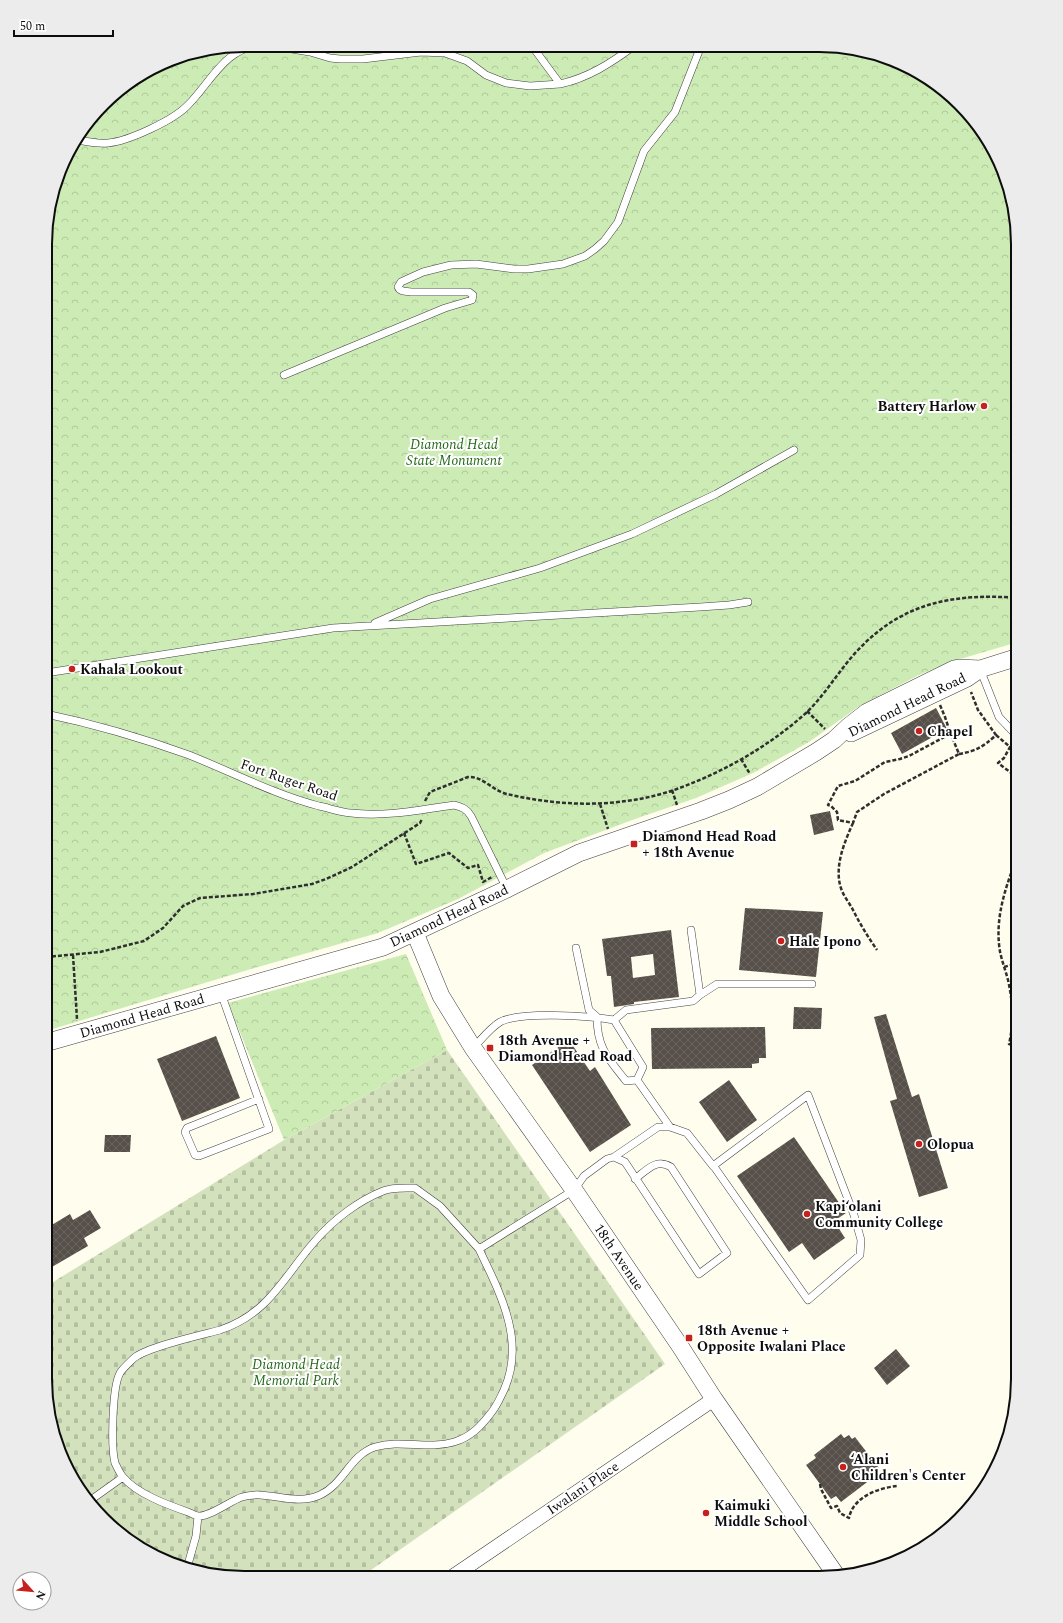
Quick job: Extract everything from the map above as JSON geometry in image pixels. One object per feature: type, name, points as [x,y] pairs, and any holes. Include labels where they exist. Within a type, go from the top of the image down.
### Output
[{"type":"street","name":"Diamond Head Road","points":[[52,1041],[374,951],[507,890],[578,853],[729,800],[789,769],[829,734],[849,726],[876,707],[954,669],[980,669],[1011,659]]},
{"type":"street","name":"18th Avenue","points":[[415,933],[441,996],[474,1048],[574,1190],[680,1346],[714,1399],[833,1571]]},
{"type":"street","name":"Iwalani Place","points":[[461,1571],[714,1399]]},
{"type":"lane","points":[[82,141],[98,143],[119,141],[163,122],[187,106],[221,65],[238,52]]},
{"type":"lane","points":[[310,52],[330,58],[340,59],[357,59],[421,52],[444,53],[467,62],[486,75],[506,83],[530,86],[560,84],[594,73],[625,52]]},
{"type":"lane","points":[[536,52],[560,84]]},
{"type":"lane","points":[[284,375],[445,308],[472,300],[473,295],[469,292],[411,292],[402,291],[399,289],[398,286],[401,282],[423,272],[444,266],[463,264],[520,269],[562,264],[585,256],[595,249],[604,241],[618,222],[641,156],[649,143],[675,112],[699,52]]},
{"type":"lane","points":[[373,624],[430,599],[540,568],[632,534],[716,494],[794,450]]},
{"type":"lane","points":[[52,672],[333,628],[373,624],[692,608],[748,602]]},
{"type":"lane","points":[[980,669],[999,717],[1011,730]]},
{"type":"lane","name":"Fort Ruger Road","points":[[52,716],[161,745],[210,764],[272,791],[349,813],[375,814],[454,805],[459,806],[468,811],[471,816],[507,890]]},
{"type":"lane","points":[[691,930],[700,995]]},
{"type":"lane","points":[[576,948],[589,1010],[597,1017],[597,1031],[603,1051],[626,1081],[637,1080]]},
{"type":"lane","points":[[614,1020],[626,1010],[693,1001],[717,984],[812,984]]},
{"type":"lane","points":[[220,993],[259,1099],[269,1129],[199,1156],[195,1155],[185,1132],[187,1128],[259,1099]]},
{"type":"lane","points":[[474,1048],[498,1023],[509,1018],[525,1016],[597,1017],[614,1020],[643,1067],[637,1080]]},
{"type":"lane","points":[[637,1080],[670,1127]]},
{"type":"lane","points":[[479,1249],[574,1190],[584,1176],[607,1159],[614,1157],[658,1127],[670,1127],[688,1133],[808,1300],[860,1255],[861,1240],[854,1215],[808,1095],[713,1166]]},
{"type":"lane","points":[[614,1157],[625,1162],[635,1179],[698,1274],[727,1253],[671,1167],[664,1162],[657,1164],[635,1179]]},
{"type":"lane","points":[[415,1188],[440,1206],[479,1249],[500,1292],[510,1321],[513,1349],[509,1379],[496,1407],[477,1430],[455,1442],[434,1446],[393,1443],[372,1448],[355,1458],[334,1486],[319,1495],[297,1500],[260,1495],[241,1497],[222,1508],[198,1516],[173,1508],[143,1492],[123,1477],[115,1463],[113,1442],[113,1407],[119,1374],[137,1355],[223,1329],[253,1314],[270,1298],[315,1241],[336,1220],[360,1203],[385,1190],[415,1188]]},
{"type":"lane","points":[[94,1498],[123,1477]]},
{"type":"lane","points":[[189,1563],[196,1536],[198,1516]]},
{"type":"path","points":[[426,800],[430,792],[472,777],[480,779],[503,793],[524,798],[554,802],[600,803],[624,801],[672,790],[708,776],[741,759],[771,740],[807,711],[828,690],[858,650],[871,638],[899,618],[931,604],[963,597],[979,596],[1011,598]]},
{"type":"path","points":[[970,690],[978,710],[996,735],[1010,747],[1004,758],[998,763],[1011,773]]},
{"type":"path","points":[[945,700],[939,703],[959,754]]},
{"type":"path","points":[[807,711],[829,734]]},
{"type":"path","points":[[853,823],[838,820],[837,812],[828,805],[838,786],[855,781],[885,762],[909,756],[938,741],[950,732]]},
{"type":"path","points":[[877,950],[842,891],[841,886],[840,864],[842,849],[857,812],[884,794],[959,754],[971,752],[986,745],[996,735]]},
{"type":"path","points":[[741,759],[752,777]]},
{"type":"path","points":[[672,790],[676,801]]},
{"type":"path","points":[[600,803],[606,823]]},
{"type":"path","points":[[52,957],[112,950],[144,941],[157,933],[169,922],[178,910],[194,900],[216,896],[269,892],[312,884],[326,879],[352,867],[420,823],[423,817]]},
{"type":"path","points":[[404,833],[416,864],[449,853],[468,868],[478,865],[484,882],[500,873]]},
{"type":"path","points":[[1011,872],[1006,885],[1000,917],[999,944],[1008,980],[1011,1001]]},
{"type":"path","points":[[73,955],[79,1034]]},
{"type":"path","points":[[1004,967],[1011,965]]},
{"type":"path","points":[[1011,1020],[1009,1044],[1011,1045]]},
{"type":"path","points":[[820,1484],[831,1508],[837,1506],[840,1513],[849,1518],[856,1505],[862,1498],[884,1487],[897,1486]]},
{"type":"green space","name":"Diamond Head State Monument","points":[[231,52],[832,52],[881,62],[926,84],[955,108],[979,137],[1001,182],[1011,231],[1011,644],[950,662],[917,676],[858,707],[809,742],[753,773],[696,798],[544,853],[458,899],[378,933],[258,967],[52,1029],[52,231],[62,182],[84,137],[108,108],[137,84],[182,62]]},
{"type":"green space","points":[[406,954],[447,1050],[284,1140],[228,1003]]},
{"type":"green space","name":"Diamond Head Memorial Park","points":[[447,1050],[665,1364],[370,1571],[231,1571],[182,1561],[137,1539],[108,1515],[84,1486],[62,1441],[52,1392],[52,1283],[284,1140]]},
{"type":"building","name":"Chapel","points":[[936,708],[947,729],[902,754],[891,733]]},
{"type":"building","points":[[830,811],[834,830],[814,835],[810,815]]},
{"type":"building","name":"Hale Ipono","points":[[745,908],[823,912],[816,977],[739,970]]},
{"type":"building","points":[[671,930],[679,997],[634,1002],[634,1004],[614,1007],[611,976],[607,976],[602,939]],"holes":[[[653,954],[655,975],[633,978],[631,957]]]},
{"type":"building","points":[[794,1007],[822,1008],[821,1029],[793,1029]]},
{"type":"building","name":"Olopua","points":[[886,1014],[912,1097],[919,1094],[948,1188],[919,1197],[890,1101],[897,1099],[874,1017]]},
{"type":"building","points":[[765,1027],[766,1058],[759,1058],[759,1063],[752,1064],[752,1068],[652,1069],[651,1028]]},
{"type":"building","points":[[216,1036],[240,1098],[182,1121],[157,1059]]},
{"type":"building","points":[[569,1040],[590,1071],[595,1067],[631,1125],[590,1152],[532,1065]]},
{"type":"building","points":[[729,1080],[757,1120],[727,1142],[699,1102]]},
{"type":"building","points":[[105,1135],[131,1135],[130,1152],[104,1152]]},
{"type":"building","points":[[794,1137],[846,1213],[834,1221],[845,1238],[814,1260],[802,1243],[789,1252],[737,1176]]},
{"type":"building","points":[[90,1210],[101,1228],[84,1238],[88,1246],[52,1267],[52,1225],[70,1214],[73,1220]]},
{"type":"building","points":[[896,1349],[910,1366],[887,1385],[874,1368]]},
{"type":"building","name":"‘Alani Children's Center","points":[[841,1434],[844,1438],[849,1435],[852,1439],[855,1437],[879,1468],[877,1470],[879,1473],[841,1502],[836,1496],[831,1499],[806,1465],[816,1458],[814,1455]]},
{"type":"place","name":"Battery Harlow","points":[[984,406]]},
{"type":"place","name":"Kahala Lookout","points":[[72,669]]},
{"type":"place","name":"Chapel","points":[[919,731]]},
{"type":"place","name":"Diamond Head Road + 18th Avenue","points":[[634,844]]},
{"type":"place","name":"Hale Ipono","points":[[781,941]]},
{"type":"place","name":"18th Avenue + Diamond Head Road","points":[[490,1048]]},
{"type":"place","name":"Olopua","points":[[919,1144]]},
{"type":"place","name":"Kapi‘olani Community College","points":[[807,1214]]},
{"type":"place","name":"18th Avenue + Opposite Iwalani Place","points":[[689,1338]]},
{"type":"place","name":"‘Alani Children's Center","points":[[843,1467]]},
{"type":"place","name":"Kaimuki Middle School","points":[[706,1513]]}]
